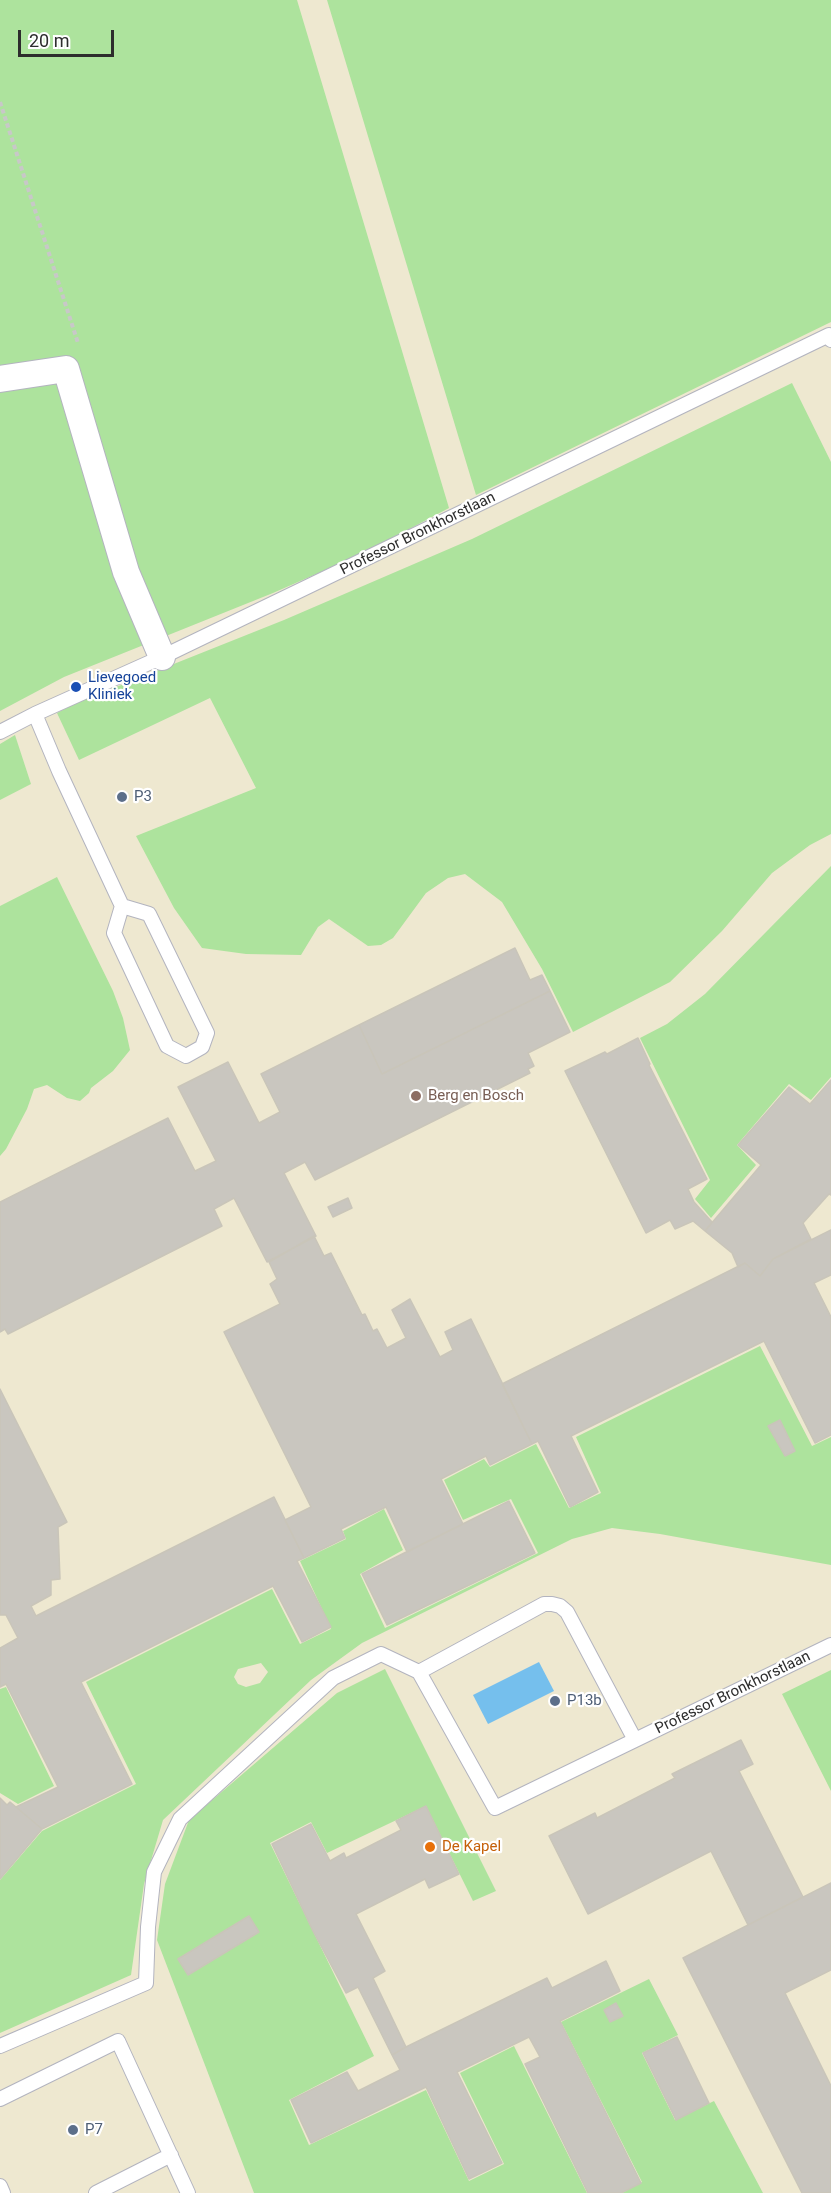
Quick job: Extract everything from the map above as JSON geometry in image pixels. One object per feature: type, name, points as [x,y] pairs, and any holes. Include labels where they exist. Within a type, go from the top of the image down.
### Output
[{"type":"street","points":[[0,379],[66,369],[126,572],[162,657]]},
{"type":"lane","name":"Professor Bronkhorstlaan","points":[[0,732],[162,657],[830,336]]},
{"type":"lane","points":[[35,714],[122,906],[114,933],[167,1046],[186,1056],[202,1047],[207,1033],[149,914],[122,906]]},
{"type":"lane","points":[[0,2046],[146,1983],[148,1927],[154,1872],[180,1819],[333,1678],[381,1654],[419,1671],[544,1605],[560,1606],[567,1612],[635,1740]]},
{"type":"lane","name":"Professor Bronkhorstlaan","points":[[419,1671],[495,1808],[831,1645]]},
{"type":"lane","points":[[0,2099],[118,2041],[188,2193]]},
{"type":"lane","points":[[96,2193],[171,2155]]},
{"type":"lane","points":[[0,2186],[3,2193]]},
{"type":"path","points":[[0,102],[80,350],[66,369]]},
{"type":"shaded area","name":"Berg en Bosch","points":[[0,0],[831,0],[831,2193],[0,2193]]},
{"type":"green space","points":[[0,0],[297,0],[449,508],[364,553],[273,593],[64,677],[0,711]]},
{"type":"green space","points":[[327,0],[831,0],[831,322],[476,495]]},
{"type":"green space","points":[[792,383],[831,462],[831,834],[810,845],[772,873],[722,931],[670,982],[573,1032],[542,969],[502,902],[465,874],[448,878],[426,893],[393,938],[381,945],[368,946],[329,919],[318,927],[301,955],[246,954],[202,948],[174,908],[136,836],[256,788],[210,698],[79,760],[57,713],[76,703],[284,620],[472,539]]},
{"type":"green space","points":[[15,735],[31,784],[0,800],[0,744]]},
{"type":"green space","points":[[831,866],[831,1077],[811,1100],[789,1084],[737,1145],[756,1165],[711,1218],[695,1199],[710,1180],[640,1038],[667,1024],[705,994]]},
{"type":"green space","points":[[57,877],[113,991],[123,1018],[130,1050],[113,1071],[91,1088],[80,1101],[67,1098],[47,1085],[34,1089],[27,1109],[0,1156],[0,906]]},
{"type":"green space","points":[[760,1346],[812,1446],[831,1437],[831,1565],[660,1534],[612,1528],[572,1539],[362,1643],[311,1680],[163,1820],[144,1884],[131,1975],[0,2033],[0,1880],[42,1831],[136,1784],[86,1682],[272,1589],[300,1644],[331,1629],[300,1561],[346,1539],[343,1531],[384,1509],[403,1550],[360,1574],[385,1628],[538,1553],[511,1499],[463,1520],[444,1480],[484,1459],[490,1467],[536,1444],[569,1508],[601,1493],[576,1437]],"holes":[[[261,1663],[268,1672],[260,1683],[246,1687],[238,1684],[234,1677],[238,1669]]]},
{"type":"green space","points":[[385,1669],[496,1891],[473,1901],[426,1806],[327,1853],[311,1822],[270,1843],[374,2056],[289,2100],[309,2145],[426,2090],[469,2181],[504,2164],[460,2073],[514,2046],[587,2193],[254,2193],[157,1940],[165,1884],[189,1820],[337,1693]]},
{"type":"green space","points":[[831,1670],[831,1791],[782,1694]]},
{"type":"green space","points":[[6,1687],[54,1786],[18,1804],[0,1793],[0,1689]]},
{"type":"green space","points":[[649,1979],[678,2035],[642,2053],[675,2120],[714,2101],[763,2193],[622,2193],[642,2182],[561,2022]]},
{"type":"water","points":[[539,1662],[554,1691],[488,1724],[473,1695]]},
{"type":"building","points":[[515,948],[530,980],[542,975],[550,991],[382,1074],[359,1025]]},
{"type":"building","points":[[550,991],[570,1032],[528,1053],[534,1066],[528,1069],[530,1073],[315,1180],[305,1162],[284,1173],[316,1236],[267,1262],[234,1198],[214,1209],[222,1226],[8,1334],[5,1329],[0,1332],[0,1202],[168,1118],[195,1171],[216,1161],[178,1087],[228,1062],[259,1123],[280,1112],[261,1074],[359,1025],[382,1074]]},
{"type":"building","points":[[638,1038],[649,1065],[707,1179],[688,1189],[694,1202],[712,1222],[705,1231],[693,1221],[675,1229],[670,1220],[646,1233],[565,1071],[605,1052],[607,1054]]},
{"type":"building","points":[[831,1080],[831,1195],[829,1194],[803,1223],[811,1239],[773,1259],[760,1276],[745,1263],[738,1267],[732,1253],[705,1231],[761,1165],[738,1145],[789,1087],[810,1104]]},
{"type":"building","points":[[348,1198],[352,1208],[333,1217],[328,1207]]},
{"type":"building","points":[[831,1230],[831,1275],[814,1283],[831,1317],[831,1435],[815,1443],[764,1341],[571,1436],[598,1492],[570,1507],[538,1441],[532,1444],[502,1384],[745,1263],[760,1276],[773,1259]]},
{"type":"building","points":[[314,1236],[324,1256],[331,1253],[362,1315],[365,1314],[373,1331],[377,1329],[387,1348],[406,1338],[392,1310],[410,1299],[440,1357],[453,1350],[445,1332],[471,1319],[532,1444],[490,1465],[486,1456],[441,1479],[463,1524],[407,1552],[386,1507],[341,1529],[345,1538],[304,1558],[285,1520],[311,1507],[224,1332],[280,1304],[270,1284],[277,1279],[269,1262]]},
{"type":"building","points":[[0,1389],[67,1522],[58,1527],[60,1579],[51,1580],[51,1595],[31,1606],[36,1616],[274,1497],[304,1558],[297,1561],[331,1627],[302,1642],[273,1586],[81,1682],[132,1784],[42,1829],[16,1807],[58,1787],[6,1684],[0,1687],[0,1648],[18,1638],[6,1615],[0,1615]]},
{"type":"building","points":[[780,1420],[795,1451],[785,1456],[768,1426]]},
{"type":"building","points":[[509,1501],[535,1553],[387,1625],[362,1574]]},
{"type":"building","points":[[741,1740],[753,1764],[739,1771],[803,1897],[748,1925],[711,1851],[588,1914],[549,1836],[595,1813],[597,1818],[675,1778],[672,1774]]},
{"type":"building","points":[[0,1798],[7,1805],[10,1802],[42,1829],[0,1879]]},
{"type":"building","points":[[426,1806],[459,1874],[429,1888],[425,1879],[356,1914],[385,1971],[373,1978],[406,2047],[392,2055],[358,1987],[346,1993],[313,1931],[272,1844],[311,1824],[330,1861],[344,1853],[346,1858],[401,1830],[396,1821]]},
{"type":"building","points":[[831,1883],[831,1970],[785,1993],[831,2086],[831,2193],[802,2193],[683,1958]]},
{"type":"building","points":[[249,1916],[259,1932],[188,1975],[178,1959]]},
{"type":"building","points":[[606,1961],[620,1991],[560,2021],[641,2183],[621,2193],[588,2193],[525,2064],[540,2057],[529,2037],[457,2072],[502,2163],[469,2179],[426,2087],[311,2143],[291,2100],[347,2072],[358,2091],[400,2070],[392,2055],[406,2047],[547,1978],[552,1988]]},
{"type":"building","points":[[616,2003],[623,2016],[610,2022],[604,2010]]},
{"type":"building","points":[[677,2037],[709,2103],[676,2120],[643,2053]]},
{"type":"place","name":"Lievegoed Kliniek","points":[[76,687]]},
{"type":"place","name":"P3","points":[[122,797]]},
{"type":"place","name":"Berg en Bosch","points":[[416,1096]]},
{"type":"place","name":"P13b","points":[[555,1701]]},
{"type":"place","name":"De Kapel","points":[[430,1847]]},
{"type":"place","name":"P7","points":[[73,2130]]}]
